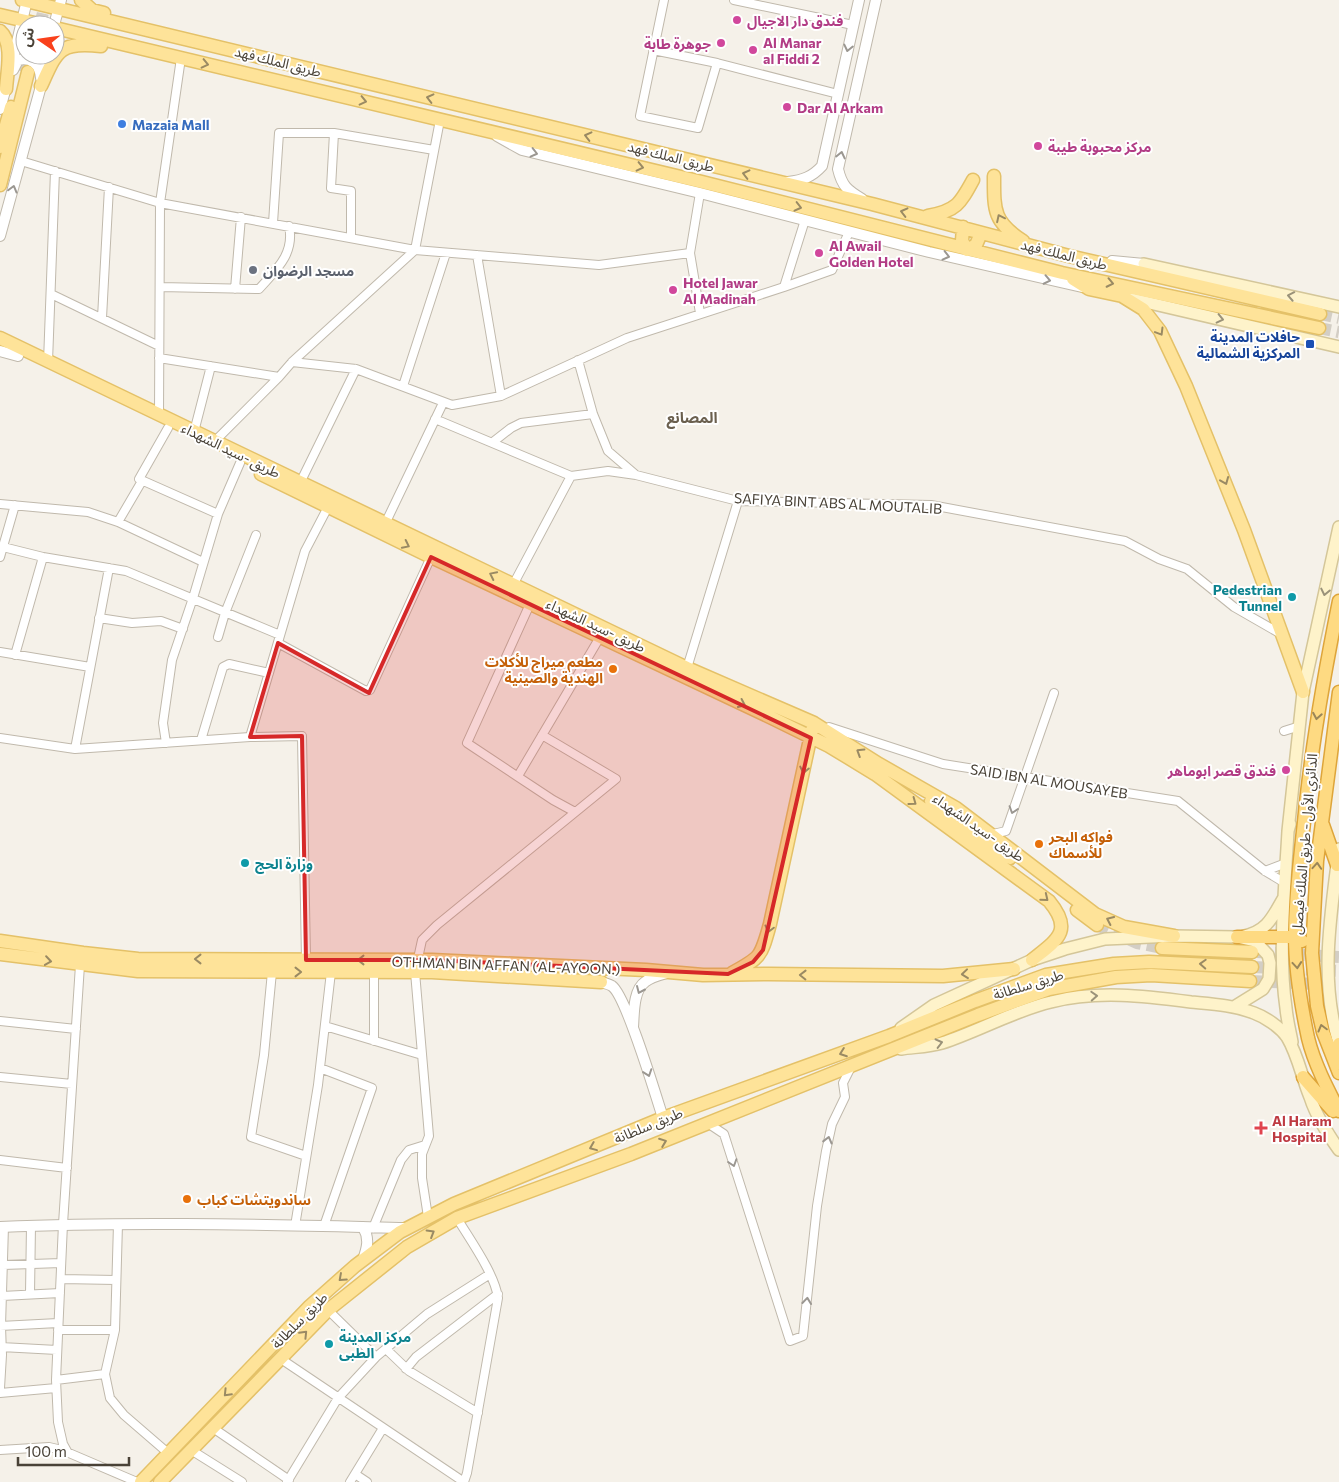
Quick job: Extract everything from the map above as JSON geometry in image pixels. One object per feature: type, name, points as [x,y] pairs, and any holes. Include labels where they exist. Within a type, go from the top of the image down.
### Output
[{"type":"highway","name":"الدائري الأول - طريق الملك فيصل","points":[[1339,601],[1311,751],[1289,937],[1298,977],[1308,1039],[1324,1082],[1339,1111]]},
{"type":"highway","name":"الدائري الأول - طريق الملك فيصل","points":[[1337,1070],[1323,1032],[1317,1006],[1312,953],[1317,861],[1339,692]]},
{"type":"highway","points":[[1311,751],[1332,748]]},
{"type":"highway","points":[[1322,822],[1338,866]]},
{"type":"highway","points":[[1238,938],[1289,937],[1304,942],[1312,953]]},
{"type":"highway","points":[[1337,1070],[1339,1043]]},
{"type":"highway","points":[[1303,1077],[1339,1117]]},
{"type":"main road","name":"طريق الملك فهد","points":[[25,0],[60,5],[160,33],[872,204],[1069,256],[1320,314]]},
{"type":"main road","points":[[81,0],[92,10],[160,33]]},
{"type":"main road","points":[[0,15],[15,18]]},
{"type":"main road","name":"طريق الملك فهد","points":[[65,29],[154,52],[702,182],[967,250],[1006,265],[1062,273],[1319,328]]},
{"type":"main road","points":[[0,31],[3,33],[8,44],[6,87]]},
{"type":"main road","points":[[41,86],[58,53],[71,45],[81,44],[154,52]]},
{"type":"main road","points":[[0,147],[24,71],[0,185]]},
{"type":"main road","points":[[994,176],[994,202],[1001,224],[1012,234],[1032,246]]},
{"type":"main road","points":[[923,217],[945,213],[956,206],[973,180]]},
{"type":"main road","points":[[963,227],[962,240],[967,250],[976,245],[981,233]]},
{"type":"main road","points":[[1144,264],[1339,306]]},
{"type":"main road","points":[[1062,273],[1089,289],[1339,347]]},
{"type":"main road","points":[[1122,296],[1143,309],[1160,331],[1186,386],[1243,541],[1284,635],[1304,692]]},
{"type":"main road","name":"طريق -سيد الشهداء","points":[[0,338],[20,352],[240,464],[829,746],[875,774],[1050,901],[1059,912],[1062,921],[1060,931],[1056,941],[1032,960]]},
{"type":"main road","name":"طريق -سيد الشهداء","points":[[0,348],[20,352],[48,362],[687,668],[814,722],[879,764],[956,808],[993,834],[1096,914],[1124,926],[1174,936]]},
{"type":"main road","points":[[1294,1054],[1286,1008],[1283,962],[1289,937],[1285,896],[1288,831],[1304,692],[1339,528]]},
{"type":"main road","points":[[728,974],[753,962],[763,950],[814,722]]},
{"type":"main road","points":[[1288,831],[1311,751]]},
{"type":"main road","points":[[879,764],[1018,864],[1096,926]]},
{"type":"main road","points":[[1339,848],[1334,937],[1328,984],[1333,1022],[1339,1043]]},
{"type":"main road","points":[[1238,938],[1253,934],[1266,926],[1285,896]]},
{"type":"main road","points":[[889,1036],[934,1004],[1014,968],[1064,949],[1105,939],[1174,936],[1238,938],[1255,941],[1268,955],[1270,963],[1269,978],[1263,989],[1234,1007]]},
{"type":"main road","name":"OTHMAN BIN AFFAN (AL-AYOON.)","points":[[0,941],[138,959],[306,960],[416,966],[671,972],[703,975],[943,976],[1014,968]]},
{"type":"main road","points":[[1162,948],[1252,952]]},
{"type":"main road","name":"OTHMAN BIN AFFAN (AL-AYOON.)","points":[[0,954],[138,971],[374,972],[416,966],[487,974],[601,982]]},
{"type":"main road","name":"طريق سلطانة","points":[[139,1482],[310,1306],[363,1260],[400,1232],[454,1204],[663,1118],[889,1036],[1046,975],[1114,964],[1149,962],[1252,967]]},
{"type":"main road","name":"طريق سلطانة","points":[[160,1482],[328,1310],[407,1247],[457,1218],[709,1124],[1021,998],[1049,989],[1116,977],[1151,975],[1250,981]]},
{"type":"main road","points":[[891,1050],[940,1043],[1014,1014],[1051,1002],[1076,997],[1112,995],[1153,997],[1234,1007],[1256,1014],[1272,1023],[1287,1036],[1310,1098],[1324,1127],[1339,1150]]},
{"type":"street","points":[[23,15],[25,0]]},
{"type":"street","points":[[664,0],[640,116],[698,128],[717,63]]},
{"type":"street","points":[[734,0],[853,25]]},
{"type":"street","points":[[781,182],[805,179],[814,175],[822,166],[859,0]]},
{"type":"street","points":[[872,204],[853,194],[842,182],[838,169],[876,0]]},
{"type":"street","points":[[0,109],[15,49]]},
{"type":"street","points":[[653,50],[717,63],[838,94]]},
{"type":"street","points":[[6,87],[18,60],[25,58],[34,62],[38,67],[41,86]]},
{"type":"street","points":[[159,416],[160,202],[180,58]]},
{"type":"street","points":[[0,236],[45,65]]},
{"type":"street","points":[[214,442],[292,362],[415,250],[440,120]]},
{"type":"street","points":[[490,132],[522,150],[700,193],[849,232],[1006,265],[1089,289]]},
{"type":"street","points":[[273,224],[278,133],[334,133],[434,150]]},
{"type":"street","points":[[334,133],[331,188],[351,191],[351,238]]},
{"type":"street","points":[[20,161],[160,202],[415,250],[598,265],[690,253]]},
{"type":"street","points":[[48,362],[55,171]]},
{"type":"street","points":[[102,318],[109,187]]},
{"type":"street","points":[[700,193],[690,253],[700,313]]},
{"type":"street","points":[[235,289],[241,217]]},
{"type":"street","points":[[784,287],[805,220]]},
{"type":"street","points":[[160,287],[259,289],[286,258],[291,235],[290,226]]},
{"type":"street","points":[[292,362],[356,369],[452,405],[502,396],[628,338],[832,270],[849,232]]},
{"type":"street","points":[[403,386],[446,253]]},
{"type":"street","points":[[477,255],[502,396]]},
{"type":"street","points":[[1069,256],[1144,264]]},
{"type":"street","points":[[51,294],[159,346]]},
{"type":"street","points":[[0,330],[20,352]]},
{"type":"street","points":[[0,351],[20,352]]},
{"type":"street","points":[[159,358],[279,377]]},
{"type":"street","points":[[578,360],[593,414],[608,451],[636,475]]},
{"type":"street","points":[[194,432],[211,366]]},
{"type":"street","points":[[300,483],[356,369]]},
{"type":"street","points":[[385,524],[443,403]]},
{"type":"street","points":[[493,442],[521,423],[593,414]]},
{"type":"street","points":[[435,419],[571,476],[513,585]]},
{"type":"street","points":[[168,428],[139,479],[218,514]]},
{"type":"street","points":[[166,743],[164,723],[172,660],[218,514],[240,464]]},
{"type":"street","name":"SAFIYA BINT ABS AL MOUTALIB","points":[[571,476],[608,471],[636,475],[738,501],[931,505],[1125,541],[1159,559],[1187,569],[1234,607],[1284,635]]},
{"type":"street","points":[[118,522],[142,480]]},
{"type":"street","points":[[687,668],[738,501]]},
{"type":"street","points":[[0,504],[88,512],[118,522],[204,562]]},
{"type":"street","points":[[0,557],[15,505]]},
{"type":"street","points":[[250,737],[306,551],[328,507]]},
{"type":"street","points":[[218,637],[256,535]]},
{"type":"street","points":[[3,547],[43,557],[126,571],[280,635]]},
{"type":"street","points":[[15,655],[43,557]]},
{"type":"street","points":[[278,643],[366,691],[370,690],[431,557]]},
{"type":"street","points":[[75,749],[109,568]]},
{"type":"street","points":[[530,604],[467,743],[575,812]]},
{"type":"street","points":[[100,618],[132,624],[162,621],[182,629]]},
{"type":"street","points":[[518,776],[600,638]]},
{"type":"street","points":[[0,652],[90,667]]},
{"type":"street","points":[[201,740],[223,667],[229,664],[269,672]]},
{"type":"street","points":[[993,834],[1006,831],[1054,693]]},
{"type":"street","name":"SAID IBN AL MOUSAYEB","points":[[814,722],[943,764],[1178,801],[1265,871],[1285,884]]},
{"type":"street","points":[[1284,731],[1300,726]]},
{"type":"street","points":[[428,1217],[422,1178],[422,1154],[429,1136],[416,966],[422,940],[437,925],[616,779],[542,734]]},
{"type":"street","points":[[0,738],[75,749],[250,737],[302,736],[306,960]]},
{"type":"street","points":[[1265,871],[1286,863]]},
{"type":"street","points":[[68,1453],[63,1444],[58,1422],[56,1384],[66,1168],[80,965]]},
{"type":"street","points":[[272,972],[264,1055],[251,1137],[306,1156]]},
{"type":"street","points":[[295,1226],[320,1068],[331,972]]},
{"type":"street","points":[[374,972],[374,1041]]},
{"type":"street","points":[[633,1028],[640,986],[645,981],[671,972]]},
{"type":"street","points":[[601,982],[612,986],[620,996],[633,1028],[663,1118]]},
{"type":"street","points":[[0,1021],[76,1029]]},
{"type":"street","points":[[325,1026],[422,1055]]},
{"type":"street","points":[[709,1124],[724,1134],[790,1341],[803,1336],[817,1206],[826,1151],[832,1124],[845,1097],[843,1083],[851,1067]]},
{"type":"street","points":[[320,1068],[372,1088],[324,1226]]},
{"type":"street","points":[[0,1086],[0,1077],[72,1084]]},
{"type":"street","points":[[363,1260],[368,1241],[368,1228],[401,1160],[409,1150],[425,1145]]},
{"type":"street","points":[[0,1160],[66,1168]]},
{"type":"street","points":[[281,1359],[464,1482],[498,1294],[490,1274],[457,1218]]},
{"type":"street","points":[[0,1388],[2,1226],[118,1224],[408,1228]]},
{"type":"street","points":[[118,1224],[114,1330],[105,1374],[110,1398],[124,1415],[168,1453]]},
{"type":"street","points":[[30,1294],[31,1225]]},
{"type":"street","points":[[3,1265],[61,1263]]},
{"type":"street","points":[[213,1428],[288,1481],[338,1398],[376,1357],[427,1314],[490,1274]]},
{"type":"street","points":[[60,1279],[116,1280]]},
{"type":"street","points":[[2,1296],[60,1293]]},
{"type":"street","points":[[406,1369],[416,1357],[498,1294]]},
{"type":"street","points":[[328,1310],[376,1357]]},
{"type":"street","points":[[0,1326],[114,1330]]},
{"type":"street","points":[[386,1349],[406,1369],[478,1413]]},
{"type":"street","points":[[1,1353],[58,1350]]},
{"type":"street","points":[[0,1393],[105,1374]]},
{"type":"street","points":[[350,1482],[383,1428]]},
{"type":"street","points":[[0,1450],[49,1448],[68,1453],[139,1482]]},
{"type":"street","points":[[191,1450],[242,1482]]},
{"type":"street","points":[[355,1474],[367,1482]]},
{"type":"highlighted area","points":[[431,557],[811,738],[763,950],[753,962],[728,974],[432,960],[306,960],[302,736],[250,737],[278,643],[369,693]]},
{"type":"tunnel","points":[[42,15],[46,0]]},
{"type":"tunnel","points":[[21,71],[22,65]]},
{"type":"tunnel","points":[[1320,314],[1339,318]]},
{"type":"tunnel","points":[[1319,328],[1339,332]]},
{"type":"tunnel","points":[[1097,925],[1137,943],[1162,948]]},
{"type":"tunnel","points":[[1257,952],[1339,957]]},
{"type":"tunnel","points":[[1252,967],[1339,971]]},
{"type":"tunnel","points":[[1250,981],[1339,985]]},
{"type":"place","name":"فندق دار الاجيال","points":[[737,20]]},
{"type":"place","name":"جوهرة طابة","points":[[721,43]]},
{"type":"place","name":"Al Manar al Fiddi 2","points":[[753,50]]},
{"type":"place","name":"Dar Al Arkam","points":[[787,107]]},
{"type":"place","name":"Mazaia Mall","points":[[122,124]]},
{"type":"place","name":"مركز محبوبة طيبة","points":[[1038,146]]},
{"type":"place","name":"Al Awail Golden Hotel","points":[[819,253]]},
{"type":"place","name":"مسجد الرضوان","points":[[253,270]]},
{"type":"place","name":"Hotel Jawar Al Madinah","points":[[673,290]]},
{"type":"place","name":"حافلات المدينة المركزية الشمالية","points":[[1310,344]]},
{"type":"place","name":"Pedestrian Tunnel","points":[[1292,597]]},
{"type":"place","name":"مطعم ميراج للأكلات الهندية والصينية","points":[[613,669]]},
{"type":"place","name":"فندق قصر ابوماهر","points":[[1286,770]]},
{"type":"place","name":"فواكه البحر للأسماك","points":[[1039,844]]},
{"type":"place","name":"وزارة الحج","points":[[245,863]]},
{"type":"place","name":"Al Haram Hospital","points":[[1261,1128]]},
{"type":"place","name":"ساندويتشات كباب","points":[[187,1199]]},
{"type":"place","name":"مرکز المدینة الطبی","points":[[329,1344]]},
{"type":"district","name":"المصانع","points":[[692,417]]}]
